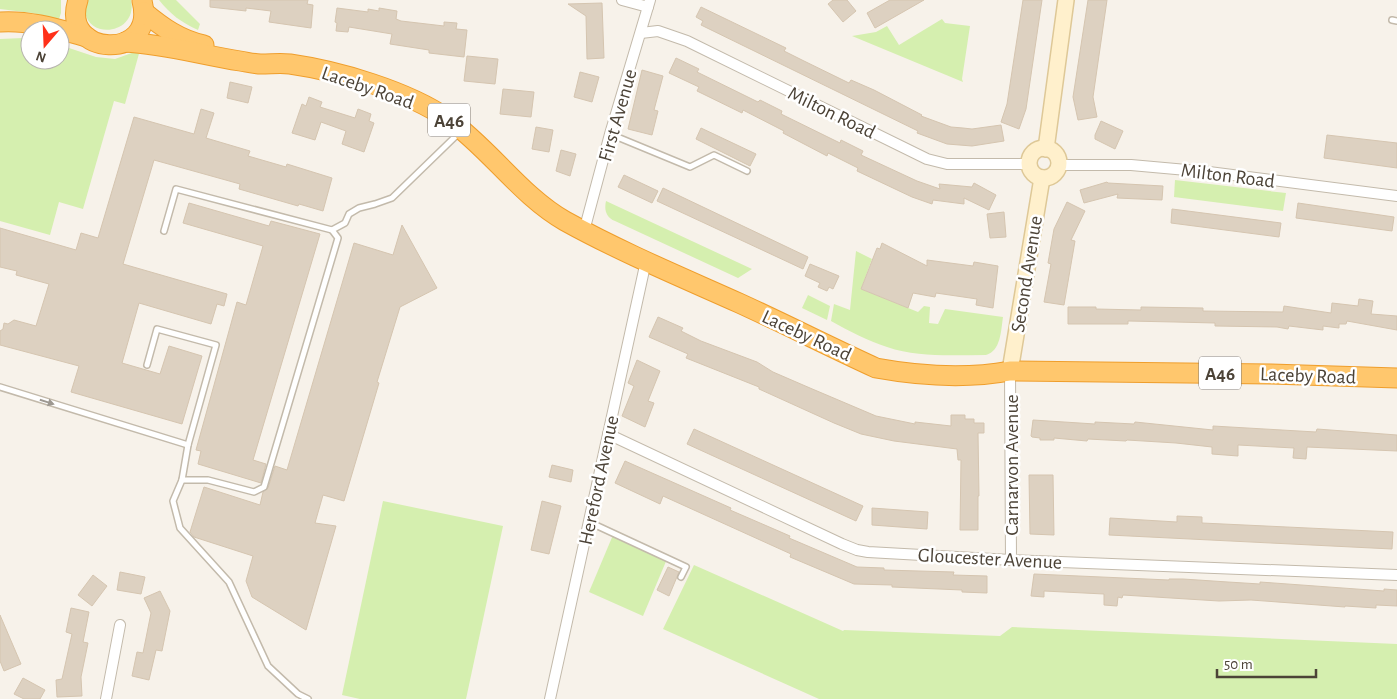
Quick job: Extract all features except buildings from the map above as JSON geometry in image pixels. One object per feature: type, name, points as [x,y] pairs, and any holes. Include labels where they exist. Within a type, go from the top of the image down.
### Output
[{"type":"highway","points":[[78,0],[76,9],[77,21],[87,37]]},
{"type":"highway","name":"A46","points":[[0,22],[40,24],[87,37],[97,43],[108,46],[125,42],[136,33],[140,26],[143,6]]},
{"type":"highway","name":"Laceby Road","points":[[143,6],[172,34],[195,43],[256,53],[283,63],[319,70],[375,85],[416,102],[462,129],[534,199],[564,220],[646,261],[876,368],[908,373],[984,375],[1010,371],[1271,374],[1397,378]]},
{"type":"highway","name":"Laceby Road","points":[[125,42],[155,44],[172,49],[260,64],[283,63]]},
{"type":"street","points":[[622,0],[649,3]]},
{"type":"street","points":[[1046,148],[1066,0]]},
{"type":"street","name":"First Avenue","points":[[584,231],[610,134],[649,3]]},
{"type":"street","name":"Milton Road","points":[[641,33],[658,31],[687,41],[927,160],[947,164],[1029,164]]},
{"type":"street","points":[[1046,148],[1058,158],[1059,166],[1053,175],[1042,178],[1033,174],[1029,164],[1037,150],[1046,148]]},
{"type":"street","name":"Milton Road","points":[[1059,166],[1131,165],[1209,172],[1397,196]]},
{"type":"street","name":"Second Avenue","points":[[1010,371],[1042,178]]},
{"type":"street","name":"Hereford Avenue","points":[[550,699],[646,261]]},
{"type":"street","name":"Carnarvon Avenue","points":[[1010,371],[1011,560]]},
{"type":"street","name":"Gloucester Avenue","points":[[608,434],[856,550],[1011,560],[1397,575]]},
{"type":"street","points":[[106,699],[120,625]]},
{"type":"lane","points":[[332,230],[345,223],[349,214],[359,208],[392,198],[462,129]]},
{"type":"lane","points":[[610,134],[690,167],[714,155],[747,171]]},
{"type":"lane","points":[[164,231],[176,189],[332,230],[338,238],[264,487],[254,492],[208,480],[182,480]]},
{"type":"lane","points":[[147,365],[157,329],[216,345],[188,445],[182,480],[173,501],[180,528],[229,582],[268,666],[298,694],[308,699]]},
{"type":"lane","points":[[0,388],[188,445]]},
{"type":"lane","points":[[589,522],[686,567],[681,577]]},
{"type":"green space","points":[[0,0],[61,0],[61,13],[59,19],[0,9]]},
{"type":"green space","points":[[86,0],[131,0],[131,11],[127,20],[121,26],[104,30],[95,27],[89,21],[85,12]]},
{"type":"green space","points":[[159,0],[176,0],[200,24],[198,30],[177,18]]},
{"type":"green space","points":[[942,19],[945,23],[970,26],[963,82],[852,36],[876,32],[887,26],[899,45]]},
{"type":"green space","points":[[20,38],[20,70],[70,70],[70,48],[96,57],[115,59],[140,50],[125,104],[114,101],[83,209],[59,202],[50,235],[0,221],[0,39]]},
{"type":"green space","points":[[1175,180],[1286,193],[1283,211],[1174,197]]},
{"type":"green space","points":[[606,201],[752,269],[738,278],[615,221],[606,213]]},
{"type":"green space","points":[[856,251],[872,259],[861,289],[918,312],[924,306],[930,307],[929,323],[938,324],[945,309],[1003,317],[1001,334],[995,349],[986,355],[937,355],[899,351],[873,342],[831,321],[834,304],[850,310]]},
{"type":"green space","points":[[808,295],[830,306],[827,320],[802,308]]},
{"type":"green space","points":[[383,501],[503,526],[466,699],[360,699],[342,695]]},
{"type":"green space","points":[[613,535],[667,559],[643,616],[589,592]]},
{"type":"green space","points":[[694,565],[843,631],[1000,636],[1012,627],[1397,644],[1397,699],[819,699],[663,629]]}]
